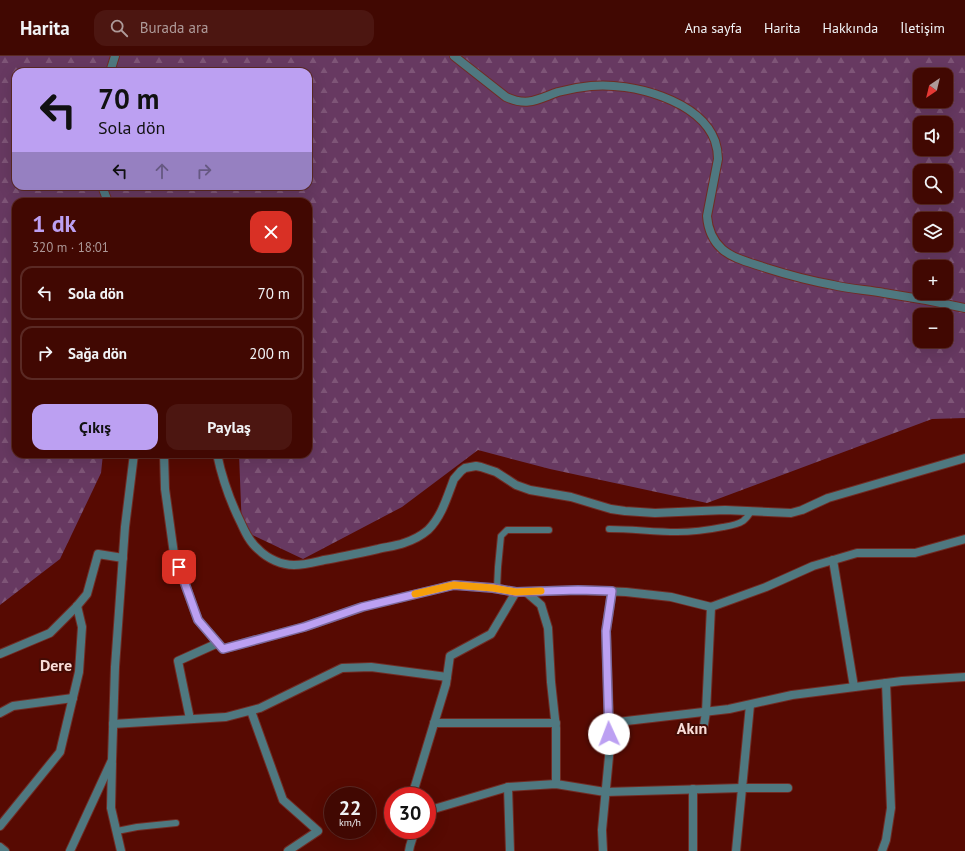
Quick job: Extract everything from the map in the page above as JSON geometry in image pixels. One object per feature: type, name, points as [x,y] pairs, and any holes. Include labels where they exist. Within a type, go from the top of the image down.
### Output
[{"type":"street","points":[[111,68],[115,56]]},
{"type":"street","points":[[454,56],[500,93],[520,102],[535,101],[558,92],[592,85],[624,86],[639,89],[668,99],[695,115],[706,127],[715,142],[717,150],[718,159],[707,216],[709,229],[716,242],[728,254],[760,266],[809,280],[929,300],[965,308]]},
{"type":"street","points":[[121,851],[111,808],[113,724],[115,667],[125,527],[134,458]]},
{"type":"street","points":[[164,458],[165,489],[174,554],[198,620],[223,649],[304,627],[362,607],[454,585],[497,588],[516,592],[578,590],[626,592],[671,597],[711,607],[766,587],[813,566],[857,553],[915,553],[965,539]]},
{"type":"street","points":[[218,458],[227,491],[251,543],[258,550],[275,561],[295,565],[404,543],[420,536],[440,515],[457,474],[470,466],[481,467],[496,472],[516,485],[530,490],[571,497],[625,511],[655,513],[725,510],[791,513],[802,510],[828,498],[965,458]]},
{"type":"street","points":[[0,654],[50,633],[77,606],[87,594],[98,554],[123,558]]},
{"type":"street","points":[[833,560],[854,687]]},
{"type":"street","points":[[603,851],[602,830],[610,746],[606,631],[612,591]]},
{"type":"street","points":[[415,787],[446,684],[450,656],[491,634],[516,592]]},
{"type":"street","points":[[526,592],[541,605],[548,628],[551,682],[556,723],[556,784]]},
{"type":"street","points":[[0,826],[60,752],[79,672],[82,627],[77,606]]},
{"type":"street","points":[[703,731],[706,712],[711,607]]},
{"type":"street","points":[[190,719],[178,661],[218,643]]},
{"type":"street","points":[[113,724],[226,717],[251,711],[342,668],[371,667],[447,677]]},
{"type":"street","points":[[609,723],[729,709],[792,695],[902,681],[965,677]]},
{"type":"street","points":[[882,851],[886,840],[891,808],[886,683]]},
{"type":"street","points":[[0,713],[14,706],[73,698]]},
{"type":"street","points":[[736,851],[750,705]]},
{"type":"street","points":[[251,711],[283,800],[318,831],[288,851]]},
{"type":"street","points":[[434,723],[556,723]]},
{"type":"street","points":[[70,851],[112,760]]},
{"type":"street","points":[[436,808],[508,787],[556,784],[605,792],[788,788]]},
{"type":"street","points":[[508,787],[510,851]]},
{"type":"street","points":[[693,851],[694,789]]},
{"type":"street","points":[[409,851],[412,839]]},
{"type":"street","points":[[0,847],[5,851]]},
{"type":"lane","points":[[609,529],[677,532],[714,529],[738,523],[747,517],[751,511]]},
{"type":"lane","points":[[497,588],[502,534],[507,530],[549,530]]},
{"type":"lane","points":[[117,831],[137,827],[176,823]]},
{"type":"green space","points":[[0,56],[965,56],[965,418],[932,419],[707,503],[550,469],[478,450],[402,507],[303,559],[242,530],[239,458],[312,458],[312,198],[12,198],[12,458],[103,458],[101,473],[60,559],[0,605]]},
{"type":"slow traffic","points":[[415,594],[454,585],[493,588],[516,592],[541,591]]},
{"type":"district","name":"Dere","points":[[56,665]]},
{"type":"district","name":"Akın","points":[[692,728]]},
{"type":"route","points":[[179,567],[198,620],[223,649],[304,627],[362,607],[454,585],[493,588],[516,592],[578,590],[612,591],[606,631],[609,734]]}]
